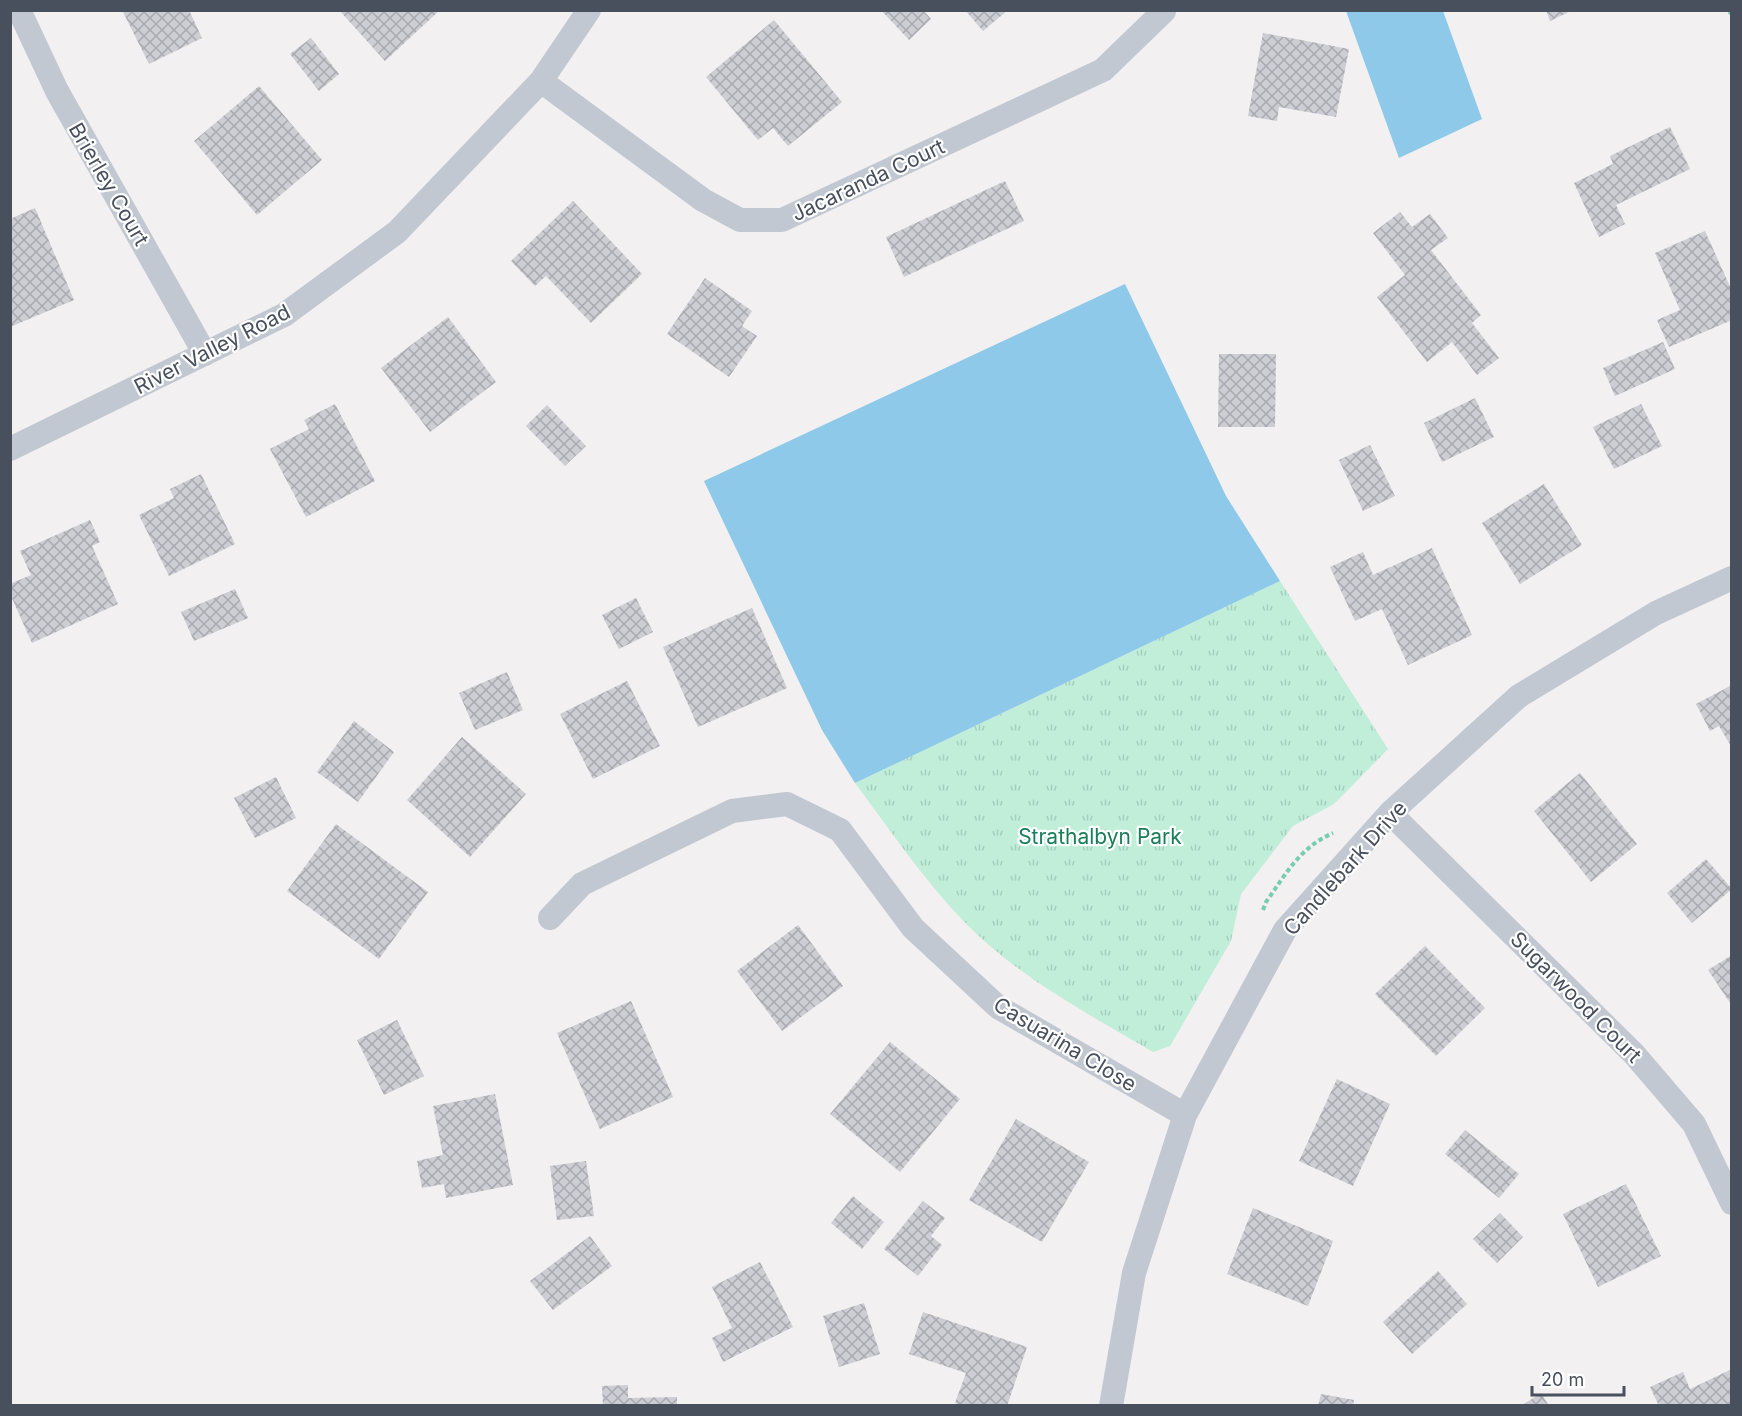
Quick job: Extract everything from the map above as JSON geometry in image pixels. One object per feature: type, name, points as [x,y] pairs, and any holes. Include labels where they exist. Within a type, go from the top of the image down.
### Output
[{"type":"street","name":"Brierley Court","points":[[19,10],[57,92],[206,354]]},
{"type":"street","name":"River Valley Road","points":[[10,449],[284,315],[397,232],[541,81],[589,10]]},
{"type":"street","name":"Jacaranda Court","points":[[541,81],[703,200],[740,220],[782,220],[1103,70],[1164,10]]},
{"type":"street","name":"Candlebark Drive","points":[[1111,1406],[1134,1273],[1185,1115],[1285,930],[1390,813],[1519,696],[1656,613],[1731,578]]},
{"type":"street","name":"Casuarina Close","points":[[550,918],[582,884],[732,811],[787,804],[840,830],[913,928],[998,1007],[1185,1115]]},
{"type":"street","name":"Sugarwood Court","points":[[1390,813],[1634,1054],[1694,1124],[1731,1203]]},
{"type":"path","points":[[1729,10],[1731,16]]},
{"type":"green space","name":"Strathalbyn Park","points":[[1280,581],[1388,749],[1334,804],[1293,826],[1241,894],[1231,941],[1170,1046],[1153,1052],[1048,989],[989,945],[934,888],[855,783]]},
{"type":"water","points":[[1346,11],[1443,11],[1482,119],[1399,158]]},
{"type":"water","points":[[1125,284],[1226,496],[1280,581],[855,783],[822,730],[704,481]]},
{"type":"building","points":[[122,10],[189,10],[202,38],[149,64]]},
{"type":"building","points":[[339,10],[440,10],[385,61]]},
{"type":"building","points":[[881,10],[923,10],[931,19],[909,40]]},
{"type":"building","points":[[965,10],[1008,10],[983,31]]},
{"type":"building","points":[[1546,10],[1573,10],[1550,21]]},
{"type":"building","points":[[774,20],[842,102],[788,146],[773,128],[758,140],[706,77]]},
{"type":"building","points":[[1263,33],[1349,49],[1336,117],[1279,107],[1277,121],[1248,116]]},
{"type":"building","points":[[311,38],[339,74],[319,91],[290,54]]},
{"type":"building","points":[[259,86],[322,160],[257,215],[194,141]]},
{"type":"building","points":[[1670,127],[1690,169],[1616,205],[1625,224],[1599,237],[1574,183],[1613,164],[1610,156]]},
{"type":"building","points":[[1005,181],[1024,221],[904,277],[886,237]]},
{"type":"building","points":[[573,201],[642,274],[591,323],[546,276],[535,286],[511,261]]},
{"type":"building","points":[[35,208],[74,300],[10,327],[10,219]]},
{"type":"building","points":[[1400,212],[1412,227],[1430,214],[1448,238],[1431,250],[1481,315],[1472,323],[1499,358],[1477,375],[1452,342],[1427,362],[1377,297],[1405,275],[1373,233]]},
{"type":"building","points":[[1705,231],[1732,291],[1732,320],[1669,347],[1657,320],[1680,310],[1655,253]]},
{"type":"building","points":[[705,278],[752,311],[742,326],[757,336],[729,377],[667,334]]},
{"type":"building","points":[[448,317],[496,382],[430,432],[381,368]]},
{"type":"building","points":[[1663,342],[1675,369],[1615,396],[1603,368]]},
{"type":"building","points":[[1219,354],[1276,354],[1275,427],[1218,427]]},
{"type":"building","points":[[1475,398],[1494,437],[1442,462],[1424,423]]},
{"type":"building","points":[[335,404],[375,481],[306,517],[270,449],[309,429],[304,420]]},
{"type":"building","points":[[1641,404],[1662,446],[1614,469],[1593,427]]},
{"type":"building","points":[[547,405],[586,446],[565,466],[526,426]]},
{"type":"building","points":[[1370,445],[1395,496],[1363,511],[1339,460]]},
{"type":"building","points":[[201,474],[235,544],[169,576],[139,515],[174,498],[170,489]]},
{"type":"building","points":[[1544,484],[1582,545],[1520,584],[1482,523]]},
{"type":"building","points":[[90,520],[100,542],[92,546],[118,604],[32,643],[10,594],[10,584],[31,575],[20,551]]},
{"type":"building","points":[[1432,548],[1472,635],[1408,665],[1382,609],[1355,621],[1330,567],[1363,552],[1373,575]]},
{"type":"building","points":[[235,589],[248,618],[194,641],[181,612]]},
{"type":"building","points":[[636,598],[653,632],[619,649],[602,615]]},
{"type":"building","points":[[752,608],[787,688],[698,727],[663,647]]},
{"type":"building","points":[[507,672],[523,710],[475,730],[459,693]]},
{"type":"building","points":[[627,681],[660,746],[593,779],[560,714]]},
{"type":"building","points":[[1732,685],[1732,748],[1719,726],[1710,731],[1696,704]]},
{"type":"building","points":[[354,721],[394,752],[358,802],[317,772]]},
{"type":"building","points":[[462,737],[526,794],[470,857],[407,800]]},
{"type":"building","points":[[1580,773],[1637,844],[1591,882],[1534,811]]},
{"type":"building","points":[[276,777],[296,818],[255,838],[234,798]]},
{"type":"building","points":[[336,824],[428,892],[379,959],[287,891]]},
{"type":"building","points":[[1706,859],[1732,889],[1692,923],[1667,893]]},
{"type":"building","points":[[798,925],[843,986],[782,1031],[737,971]]},
{"type":"building","points":[[1425,946],[1485,1008],[1436,1056],[1375,994]]},
{"type":"building","points":[[1732,955],[1732,1006],[1708,970]]},
{"type":"building","points":[[631,1001],[673,1097],[600,1129],[557,1033]]},
{"type":"building","points":[[397,1020],[424,1076],[384,1095],[357,1040]]},
{"type":"building","points":[[890,1042],[960,1099],[900,1172],[830,1114]]},
{"type":"building","points":[[1337,1079],[1390,1104],[1353,1186],[1299,1161]]},
{"type":"building","points":[[495,1094],[513,1185],[446,1198],[444,1184],[422,1188],[417,1161],[443,1155],[433,1106]]},
{"type":"building","points":[[1016,1119],[1089,1162],[1042,1242],[969,1200]]},
{"type":"building","points":[[1465,1130],[1519,1174],[1499,1198],[1445,1154]]},
{"type":"building","points":[[586,1161],[594,1216],[557,1220],[550,1166]]},
{"type":"building","points":[[1626,1184],[1661,1256],[1598,1287],[1563,1214]]},
{"type":"building","points":[[853,1196],[884,1222],[862,1249],[831,1223]]},
{"type":"building","points":[[923,1201],[945,1218],[931,1236],[942,1245],[918,1276],[884,1249]]},
{"type":"building","points":[[1253,1208],[1333,1241],[1308,1306],[1227,1274]]},
{"type":"building","points":[[1500,1213],[1523,1237],[1497,1263],[1473,1239]]},
{"type":"building","points":[[590,1236],[612,1266],[553,1310],[530,1281]]},
{"type":"building","points":[[760,1262],[793,1327],[723,1362],[712,1338],[732,1328],[712,1287]]},
{"type":"building","points":[[1438,1271],[1467,1304],[1412,1354],[1383,1322]]},
{"type":"building","points":[[864,1303],[880,1354],[839,1367],[823,1316]]},
{"type":"building","points":[[923,1312],[1027,1347],[1007,1406],[964,1406],[955,1403],[966,1373],[909,1354]]},
{"type":"building","points":[[1732,1369],[1732,1406],[1659,1406],[1650,1387],[1683,1372],[1690,1389]]},
{"type":"building","points":[[628,1385],[628,1398],[677,1397],[677,1406],[603,1406],[602,1386]]},
{"type":"building","points":[[1541,1393],[1549,1406],[1521,1406]]},
{"type":"building","points":[[1321,1394],[1354,1400],[1353,1406],[1318,1406]]}]
